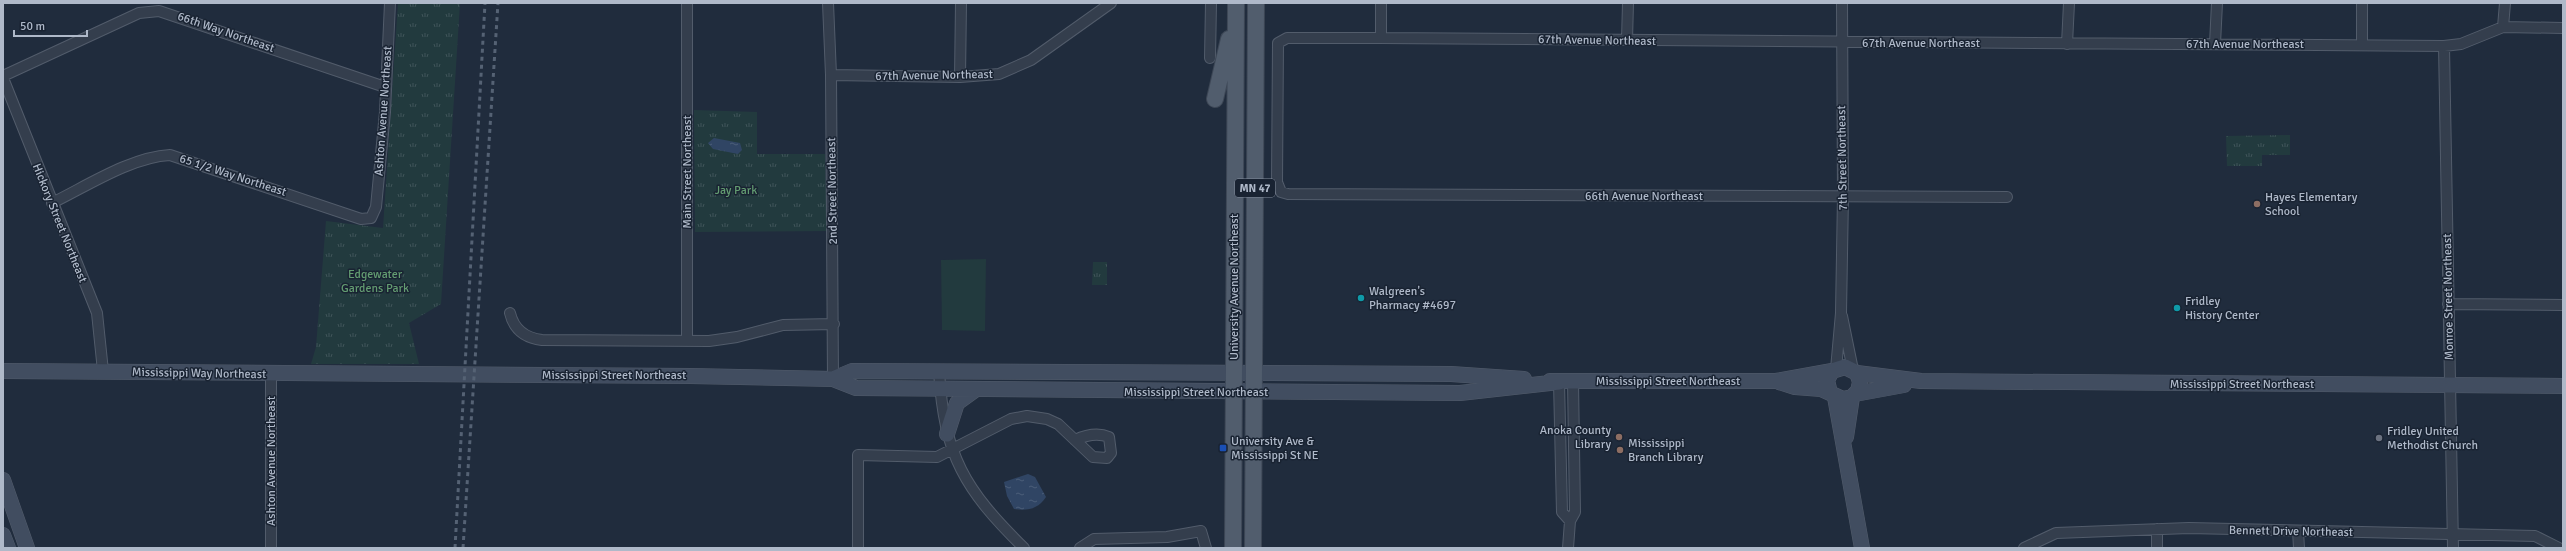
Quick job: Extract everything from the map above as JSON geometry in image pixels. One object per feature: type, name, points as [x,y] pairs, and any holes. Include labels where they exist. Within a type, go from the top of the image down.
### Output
[{"type":"main road","name":"University Avenue Northeast","points":[[1253,548],[1256,3]]},
{"type":"main road","name":"University Avenue Northeast","points":[[1233,548],[1236,6]]},
{"type":"main road","points":[[1215,99],[1236,6]]},
{"type":"street","name":"Ashton Avenue Northeast","points":[[372,218],[376,207],[390,3]]},
{"type":"street","name":"Main Street Northeast","points":[[686,3],[687,341]]},
{"type":"street","name":"2nd Street Northeast","points":[[828,3],[831,75],[834,324],[833,380]]},
{"type":"street","points":[[960,76],[961,3]]},
{"type":"street","name":"67th Avenue Northeast","points":[[831,75],[960,76],[999,74],[1015,69],[1111,3]]},
{"type":"street","points":[[1210,58],[1211,3]]},
{"type":"street","points":[[1381,3],[1381,38]]},
{"type":"street","points":[[1627,40],[1628,3]]},
{"type":"street","name":"7th Street Northeast","points":[[1834,370],[1841,313],[1843,196],[1842,3]]},
{"type":"street","points":[[2067,44],[2069,3]]},
{"type":"street","points":[[2215,44],[2217,3]]},
{"type":"street","points":[[2362,3],[2362,44]]},
{"type":"street","points":[[2503,27],[2504,3]]},
{"type":"street","name":"66th Way Northeast","points":[[3,77],[138,13],[159,11],[179,16],[385,87]]},
{"type":"street","name":"67th Avenue Northeast","points":[[1281,192],[1277,182],[1278,43],[1287,38],[2067,44],[2362,44],[2444,46],[2461,44],[2503,27],[2563,28]]},
{"type":"street","name":"Monroe Street Northeast","points":[[2444,46],[2453,548]]},
{"type":"street","name":"Hickory Street Northeast","points":[[3,77],[97,313],[102,371]]},
{"type":"street","name":"65 1/2 Way Northeast","points":[[52,203],[136,163],[157,156],[170,155],[360,219],[372,218]]},
{"type":"street","name":"66th Avenue Northeast","points":[[1281,192],[1288,194],[2007,197]]},
{"type":"street","points":[[2448,304],[2563,305]]},
{"type":"street","points":[[510,313],[512,320],[521,333],[533,339],[542,340],[723,340],[783,325],[834,324]]},
{"type":"street","name":"7th Street Northeast","points":[[1841,313],[1855,371]]},
{"type":"street","points":[[1845,450],[1853,396],[1860,382],[1855,371],[1844,367],[1834,370],[1827,380],[1833,395],[1845,450],[1862,548]]},
{"type":"street","name":"Mississippi Street Northeast","points":[[833,380],[852,371],[1452,374],[1566,382],[1776,381],[1834,370]]},
{"type":"street","name":"Mississippi Way Northeast","points":[[3,371],[394,374]]},
{"type":"street","points":[[3,384],[26,371]]},
{"type":"street","name":"Mississippi Street Northeast","points":[[1855,371],[1921,381],[2563,386]]},
{"type":"street","points":[[939,372],[940,390],[947,434],[953,451],[977,497],[1024,548]]},
{"type":"street","name":"Ashton Avenue Northeast","points":[[271,374],[271,548]]},
{"type":"street","name":"Mississippi Street Northeast","points":[[394,374],[690,376],[833,380],[856,388],[1233,392],[1460,393],[1566,382]]},
{"type":"street","name":"Mississippi Street Northeast","points":[[1776,381],[1795,387],[1821,389],[1833,395]]},
{"type":"street","name":"Mississippi Street Northeast","points":[[1853,396],[1921,381]]},
{"type":"street","points":[[1566,382],[1562,512],[1570,521]]},
{"type":"street","points":[[1566,382],[1575,512],[1570,521],[1568,548]]},
{"type":"street","points":[[947,434],[957,403],[975,390]]},
{"type":"street","points":[[1833,395],[1843,399],[1853,396]]},
{"type":"street","points":[[858,548],[858,455],[922,458],[937,457],[953,451],[1019,416],[1047,419],[1058,424],[1075,440]]},
{"type":"street","points":[[3,480],[27,548]]},
{"type":"street","points":[[2157,529],[2157,548]]},
{"type":"street","name":"Bennett Drive Northeast","points":[[2024,548],[2056,533],[2157,529],[2535,536],[2559,548]]},
{"type":"street","points":[[1080,548],[1094,539],[1167,537],[1200,531],[1206,548]]},
{"type":"street","points":[[2298,531],[2299,548]]},
{"type":"street","points":[[3,535],[8,548]]},
{"type":"green space","name":"Edgewater Gardens Park","points":[[398,3],[460,3],[441,304],[409,323],[419,364],[311,364],[316,347],[326,221],[383,228]]},
{"type":"green space","name":"Jay Park","points":[[694,110],[757,112],[757,154],[825,154],[827,231],[695,232]]},
{"type":"green space","points":[[2290,135],[2290,155],[2262,155],[2262,166],[2227,166],[2226,136]]},
{"type":"green space","points":[[986,259],[985,331],[942,330],[941,260]]},
{"type":"green space","points":[[1093,262],[1107,262],[1107,285],[1092,285]]},
{"type":"water","points":[[714,138],[740,143],[742,150],[738,154],[713,149],[708,143]]},
{"type":"water","points":[[1028,474],[1035,477],[1046,497],[1036,507],[1024,510],[1014,509],[1007,496],[1004,482]]},
{"type":"railway","points":[[455,548],[485,3]]},
{"type":"railway","points":[[463,548],[498,3]]},
{"type":"place","name":"Hayes Elementary School","points":[[2257,204]]},
{"type":"place","name":"Walgreen's Pharmacy #4697","points":[[1361,298]]},
{"type":"place","name":"Fridley History Center","points":[[2177,308]]},
{"type":"place","name":"Anoka County Library","points":[[1619,437]]},
{"type":"place","name":"Fridley United Methodist Church","points":[[2379,438]]},
{"type":"place","name":"University Ave & Mississippi St NE","points":[[1223,448]]},
{"type":"place","name":"Mississippi Branch Library","points":[[1620,450]]}]
